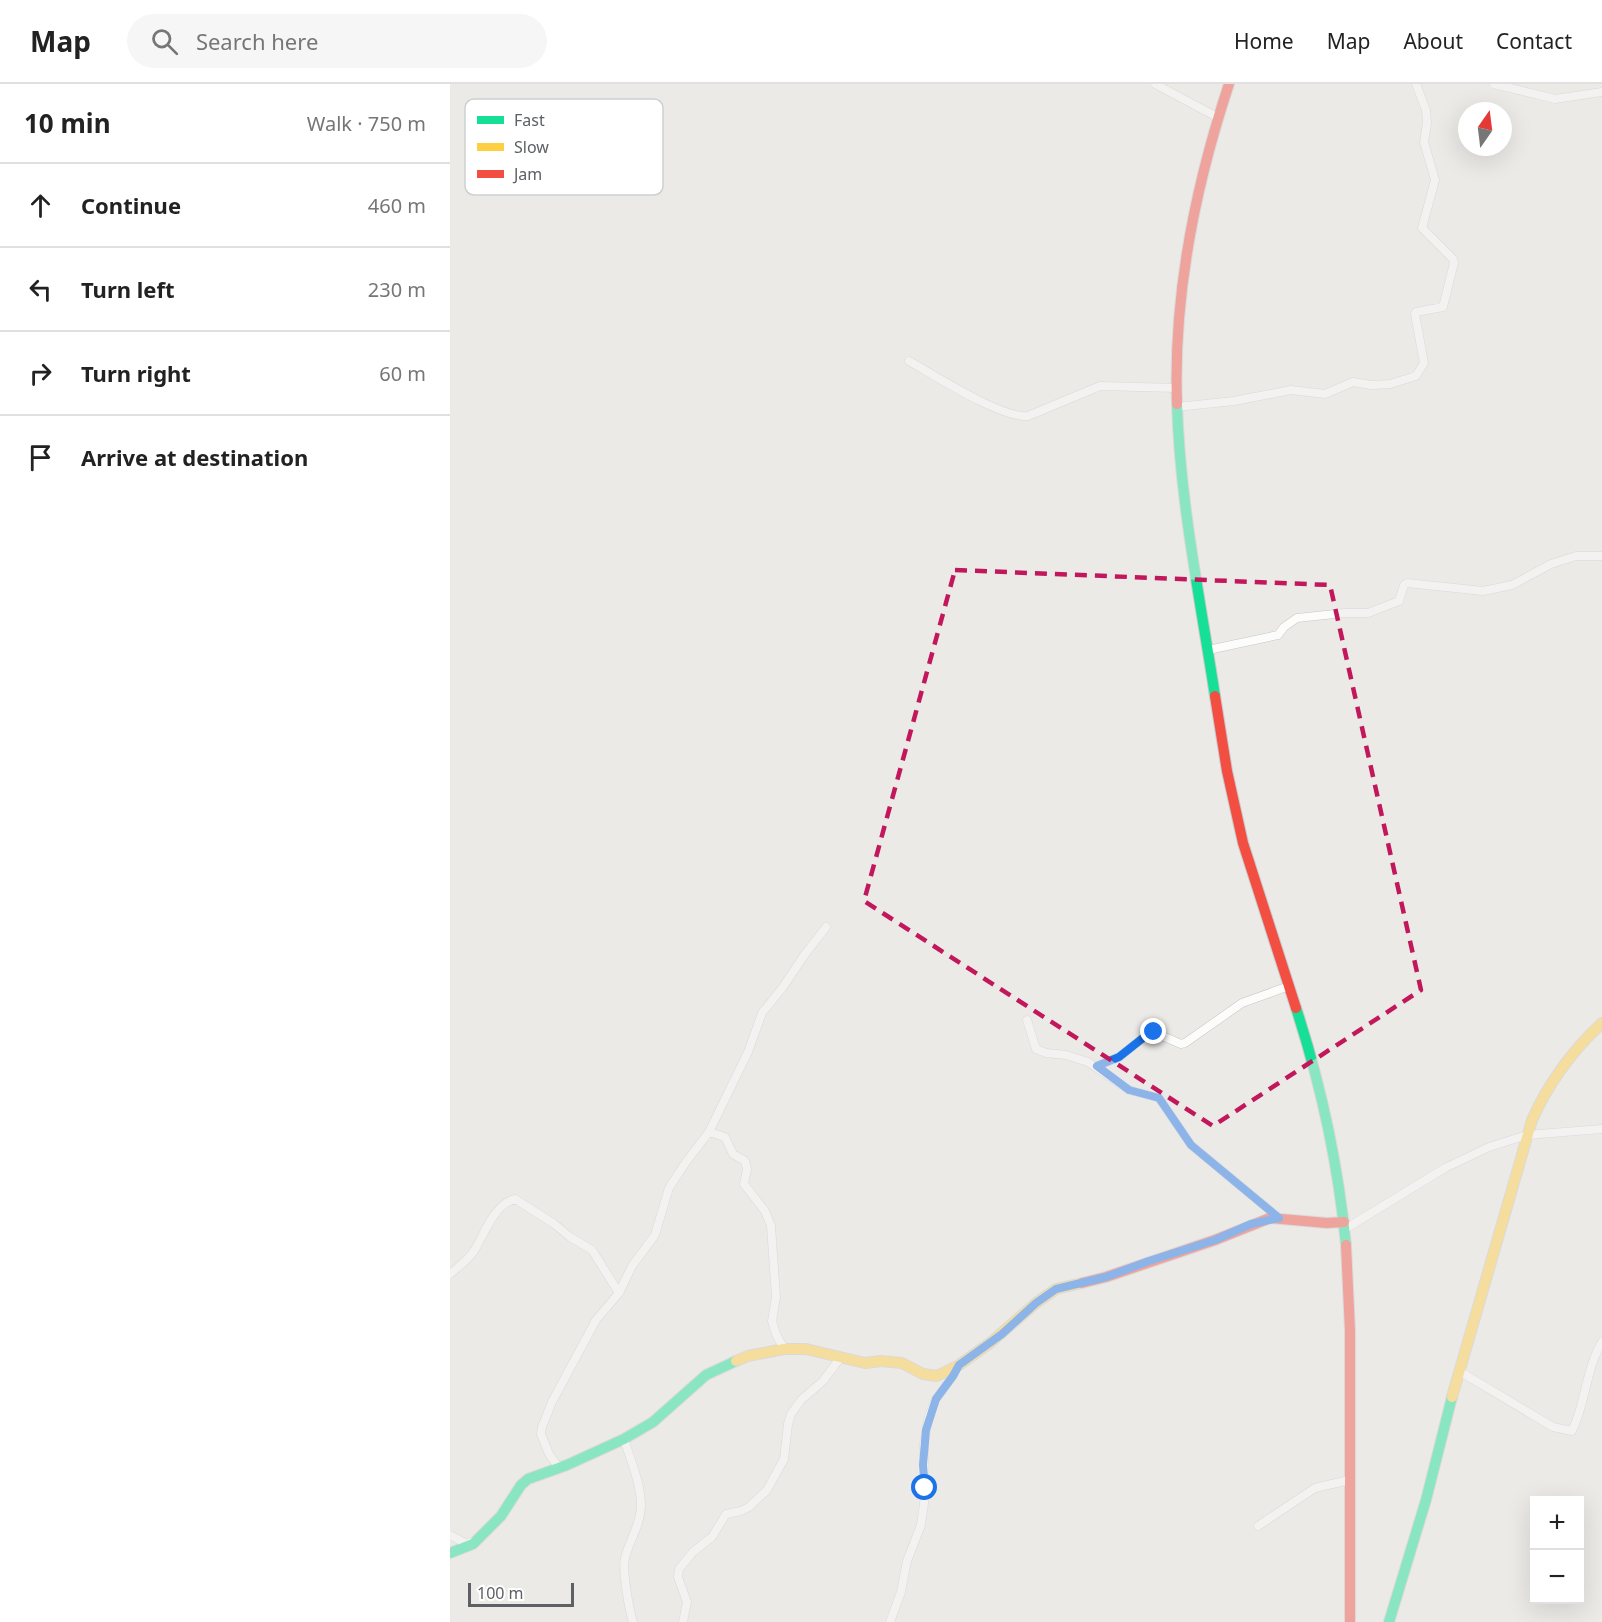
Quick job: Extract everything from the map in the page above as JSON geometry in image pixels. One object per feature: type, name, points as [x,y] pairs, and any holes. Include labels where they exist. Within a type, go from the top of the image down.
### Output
[{"type":"main road","points":[[1229,84],[1217,117],[1193,215],[1186,264],[1180,318],[1177,388],[1178,444],[1190,549],[1224,754],[1243,845],[1321,1087],[1332,1138],[1344,1226],[1350,1335],[1350,1622]]},
{"type":"main road","points":[[1389,1622],[1426,1500],[1458,1371],[1527,1135],[1537,1107],[1561,1068],[1602,1023]]},
{"type":"main road","points":[[450,1553],[474,1542],[501,1516],[521,1485],[528,1479],[559,1468],[624,1438],[660,1416],[706,1375],[748,1356],[784,1349],[806,1349],[865,1363],[881,1361],[902,1363],[923,1374],[937,1376],[959,1365],[1002,1334],[1036,1303],[1056,1289],[1106,1277],[1215,1240],[1251,1224],[1279,1218],[1344,1226]]},
{"type":"street","points":[[1155,84],[1217,117]]},
{"type":"street","points":[[1177,406],[1234,401],[1291,390],[1325,394],[1353,382],[1371,385],[1390,384],[1416,376],[1424,363],[1414,314],[1443,307],[1454,263],[1453,259],[1422,228],[1435,180],[1424,142],[1427,123],[1426,110],[1416,84]]},
{"type":"street","points":[[1494,84],[1555,99],[1602,92]]},
{"type":"street","points":[[909,360],[993,406],[1020,416],[1028,416],[1100,386],[1177,388]]},
{"type":"street","points":[[1208,650],[1278,635],[1284,627],[1297,618],[1368,613],[1399,601],[1404,585],[1407,583],[1480,591],[1512,585],[1551,564],[1576,556],[1602,556]]},
{"type":"street","points":[[559,1468],[549,1454],[541,1434],[552,1402],[596,1320],[619,1293],[632,1266],[659,1228],[669,1188],[709,1132],[748,1052],[762,1013],[826,927]]},
{"type":"street","points":[[1097,1066],[1112,1061],[1154,1032],[1181,1044],[1185,1043],[1242,1003],[1289,986]]},
{"type":"street","points":[[1027,1020],[1036,1049],[1046,1053],[1079,1058],[1097,1066],[1129,1090],[1159,1098],[1191,1145],[1279,1218]]},
{"type":"street","points":[[1344,1226],[1445,1168],[1489,1147],[1527,1135],[1602,1130]]},
{"type":"street","points":[[709,1132],[725,1137],[733,1154],[745,1161],[747,1169],[744,1184],[769,1219],[773,1234],[776,1297],[772,1321],[776,1335],[784,1349]]},
{"type":"street","points":[[450,1274],[474,1252],[483,1232],[501,1208],[514,1199],[553,1223],[570,1238],[592,1250],[619,1293]]},
{"type":"street","points":[[1458,1371],[1553,1427],[1572,1431],[1577,1421],[1591,1366],[1602,1342]]},
{"type":"street","points":[[683,1622],[687,1602],[678,1577],[679,1569],[693,1552],[712,1537],[725,1515],[749,1507],[767,1490],[784,1459],[791,1413],[801,1400],[823,1382],[841,1358]]},
{"type":"street","points":[[890,1622],[901,1592],[907,1561],[921,1525],[925,1496],[924,1444],[929,1416],[936,1399],[959,1365]]},
{"type":"street","points":[[624,1438],[641,1505],[640,1515],[624,1562],[626,1591],[633,1622]]},
{"type":"street","points":[[1258,1526],[1315,1488],[1349,1480]]},
{"type":"street","points":[[450,1535],[465,1543],[474,1542]]},
{"type":"highlighted area","points":[[955,570],[1330,585],[1421,990],[1213,1126],[864,901]]},
{"type":"traffic: fast","points":[[1177,404],[1186,514],[1215,696]]},
{"type":"traffic: fast","points":[[1296,1008],[1327,1125],[1346,1245]]},
{"type":"traffic: fast","points":[[450,1553],[473,1544],[501,1516],[521,1485],[528,1479],[567,1465],[624,1439],[653,1422],[706,1375],[736,1361]]},
{"type":"traffic: fast","points":[[1389,1622],[1426,1500],[1452,1397]]},
{"type":"traffic: slow","points":[[1452,1397],[1532,1120],[1562,1068],[1602,1023]]},
{"type":"traffic: slow","points":[[736,1361],[748,1356],[784,1349],[806,1349],[865,1363],[881,1361],[902,1363],[923,1374],[937,1376],[959,1365],[990,1343],[1036,1303],[1056,1289],[1082,1283]]},
{"type":"traffic: jam","points":[[1177,404],[1179,322],[1189,241],[1206,162],[1229,84]]},
{"type":"traffic: jam","points":[[1215,696],[1227,771],[1243,843],[1296,1008]]},
{"type":"traffic: jam","points":[[1082,1283],[1215,1240],[1270,1218],[1327,1223],[1344,1222]]},
{"type":"traffic: jam","points":[[1346,1245],[1350,1331],[1350,1622]]},
{"type":"route","points":[[925,1488],[923,1465],[926,1430],[936,1399],[959,1365],[1002,1334],[1024,1312],[1056,1289],[1106,1277],[1215,1240],[1251,1224],[1270,1218],[1279,1218],[1191,1145],[1159,1098],[1129,1090],[1097,1066],[1119,1057],[1148,1034],[1154,1032]]}]
